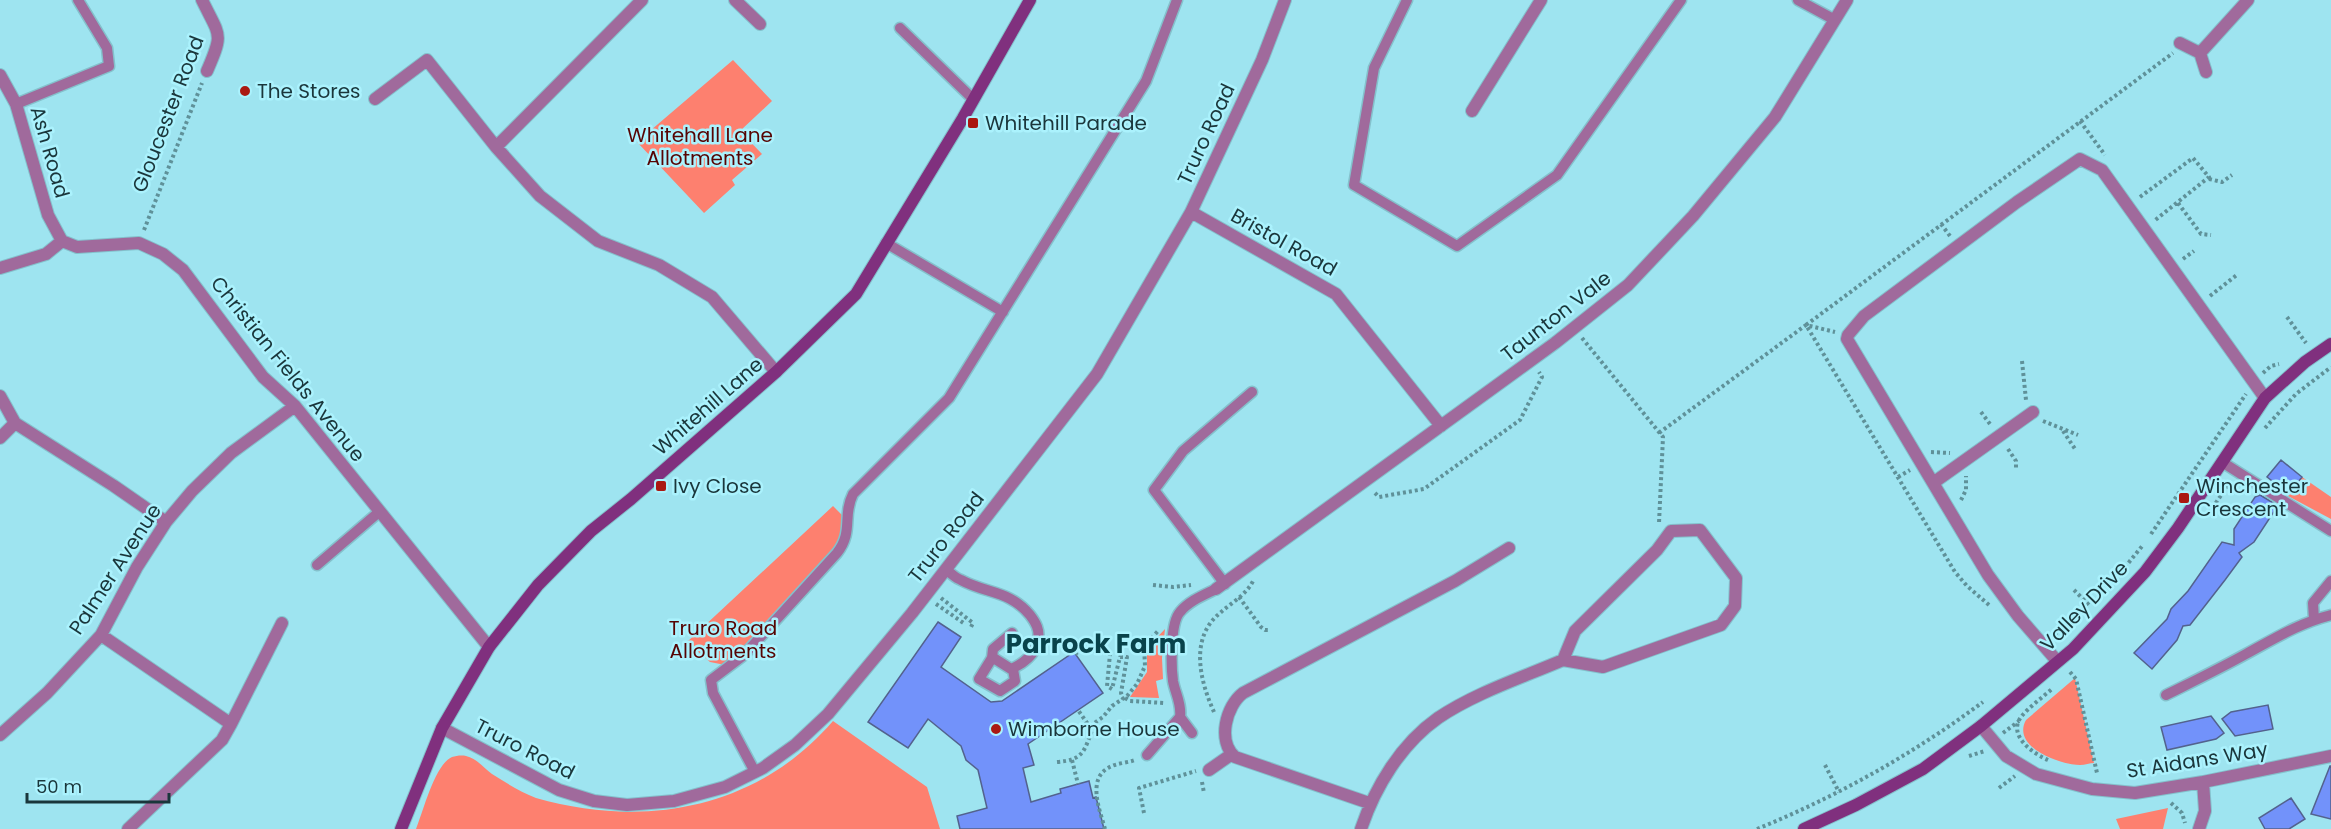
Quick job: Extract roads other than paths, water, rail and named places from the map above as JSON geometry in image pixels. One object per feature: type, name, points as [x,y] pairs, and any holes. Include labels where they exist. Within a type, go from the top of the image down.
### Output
[{"type":"street","name":"Gloucester Road","points":[[202,0],[219,36],[219,45],[207,71]]},
{"type":"street","points":[[496,147],[642,0]]},
{"type":"street","points":[[735,0],[760,24]]},
{"type":"street","name":"Whitehill Lane","points":[[401,829],[442,728],[489,647],[538,585],[591,531],[631,499],[776,372],[856,294],[1030,0]]},
{"type":"street","name":"Truro Road","points":[[442,728],[559,790],[578,797],[612,804],[654,804],[679,800],[725,787],[755,772],[786,752],[819,723],[865,671],[1097,374],[1191,212],[1262,60],[1285,0]]},
{"type":"street","points":[[1472,111],[1541,0]]},
{"type":"street","name":"Taunton Vale","points":[[1220,587],[1574,328],[1628,285],[1693,216],[1775,117],[1847,0]]},
{"type":"street","points":[[2200,53],[2248,0]]},
{"type":"street","points":[[2178,47],[2200,53]]},
{"type":"street","points":[[2200,53],[2206,72]]},
{"type":"street","points":[[375,99],[427,60],[496,147],[540,196],[598,241],[659,265],[712,297],[776,372]]},
{"type":"street","name":"Ash Road","points":[[0,75],[16,104],[48,215],[62,240]]},
{"type":"street","points":[[2057,662],[1994,584],[1847,339],[1848,335],[1869,312],[2017,202],[2080,159],[2102,170],[2265,398]]},
{"type":"street","name":"Bristol Road","points":[[1191,212],[1336,294],[1441,426]]},
{"type":"street","points":[[0,268],[46,254],[62,240]]},
{"type":"street","name":"Christian Fields Avenue","points":[[62,240],[77,247],[139,243],[164,254],[183,270],[263,376],[294,406],[489,647]]},
{"type":"street","name":"Valley Drive","points":[[1804,829],[1857,806],[1923,769],[1981,726],[2073,648],[2145,572],[2178,528],[2265,398],[2305,362],[2331,344]]},
{"type":"street","points":[[0,396],[15,423],[166,522]]},
{"type":"street","name":"Palmer Avenue","points":[[0,735],[47,693],[101,635],[137,567],[166,522],[192,491],[231,453],[294,406]]},
{"type":"street","points":[[1933,483],[2033,412]]},
{"type":"street","points":[[0,438],[15,423]]},
{"type":"street","points":[[1361,829],[1369,803],[1397,756],[1437,718],[1489,691],[1563,660],[1603,667],[1721,625],[1735,606],[1736,578],[1700,530],[1671,531],[1657,550],[1575,630],[1563,660]]},
{"type":"street","points":[[1369,803],[1245,761],[1232,754],[1225,731],[1237,698],[1455,581],[1509,548]]},
{"type":"street","points":[[128,829],[222,740],[282,623]]},
{"type":"street","points":[[101,635],[231,724]]},
{"type":"street","name":"St Aidans Way","points":[[1981,726],[2006,756],[2036,774],[2092,789],[2135,793],[2203,782],[2331,756]]},
{"type":"street","points":[[1206,769],[1232,754]]},
{"type":"street","points":[[2199,829],[2205,812],[2203,782]]},
{"type":"lane","points":[[16,104],[109,66],[107,48],[78,0]]},
{"type":"lane","points":[[755,772],[713,693],[711,680],[744,655],[837,554],[846,538],[849,502],[853,494],[949,398],[1146,81],[1177,0]]},
{"type":"lane","points":[[1407,0],[1374,68],[1354,185],[1457,246],[1557,175],[1681,0]]},
{"type":"lane","points":[[1798,0],[1834,20]]},
{"type":"lane","points":[[900,28],[973,99]]},
{"type":"lane","points":[[886,243],[1003,312]]},
{"type":"lane","points":[[1147,755],[1180,717],[1181,710],[1172,672],[1177,617],[1183,609],[1220,587],[1215,572],[1154,490],[1183,451],[1252,392]]},
{"type":"lane","points":[[2222,462],[2331,531]]},
{"type":"lane","points":[[317,565],[379,512]]},
{"type":"lane","points":[[946,570],[961,580],[1009,597],[1033,618],[1038,631],[1036,649],[1013,669]]},
{"type":"lane","points":[[2314,620],[2313,603],[2331,581]]},
{"type":"lane","points":[[2166,695],[2247,654],[2275,636],[2331,615]]},
{"type":"lane","points":[[1012,633],[996,645],[992,657],[979,678],[996,691],[1001,691],[1015,681],[1013,669]]},
{"type":"lane","points":[[992,657],[1013,669]]},
{"type":"lane","points":[[1180,717],[1192,733]]},
{"type":"place","name":"The Stores","points":[[245,91]]},
{"type":"place","name":"Whitehill Parade","points":[[973,123]]},
{"type":"place","name":"Ivy Close","points":[[661,486]]},
{"type":"place","name":"Winchester Crescent","points":[[2184,498]]},
{"type":"place","name":"Wimborne House","points":[[996,729]]},
{"type":"district","name":"Parrock Farm","points":[[1096,644]]},
{"type":"park label","name":"Whitehall Lane Allotments","points":[[700,146]]},
{"type":"park label","name":"Truro Road Allotments","points":[[723,640]]}]
